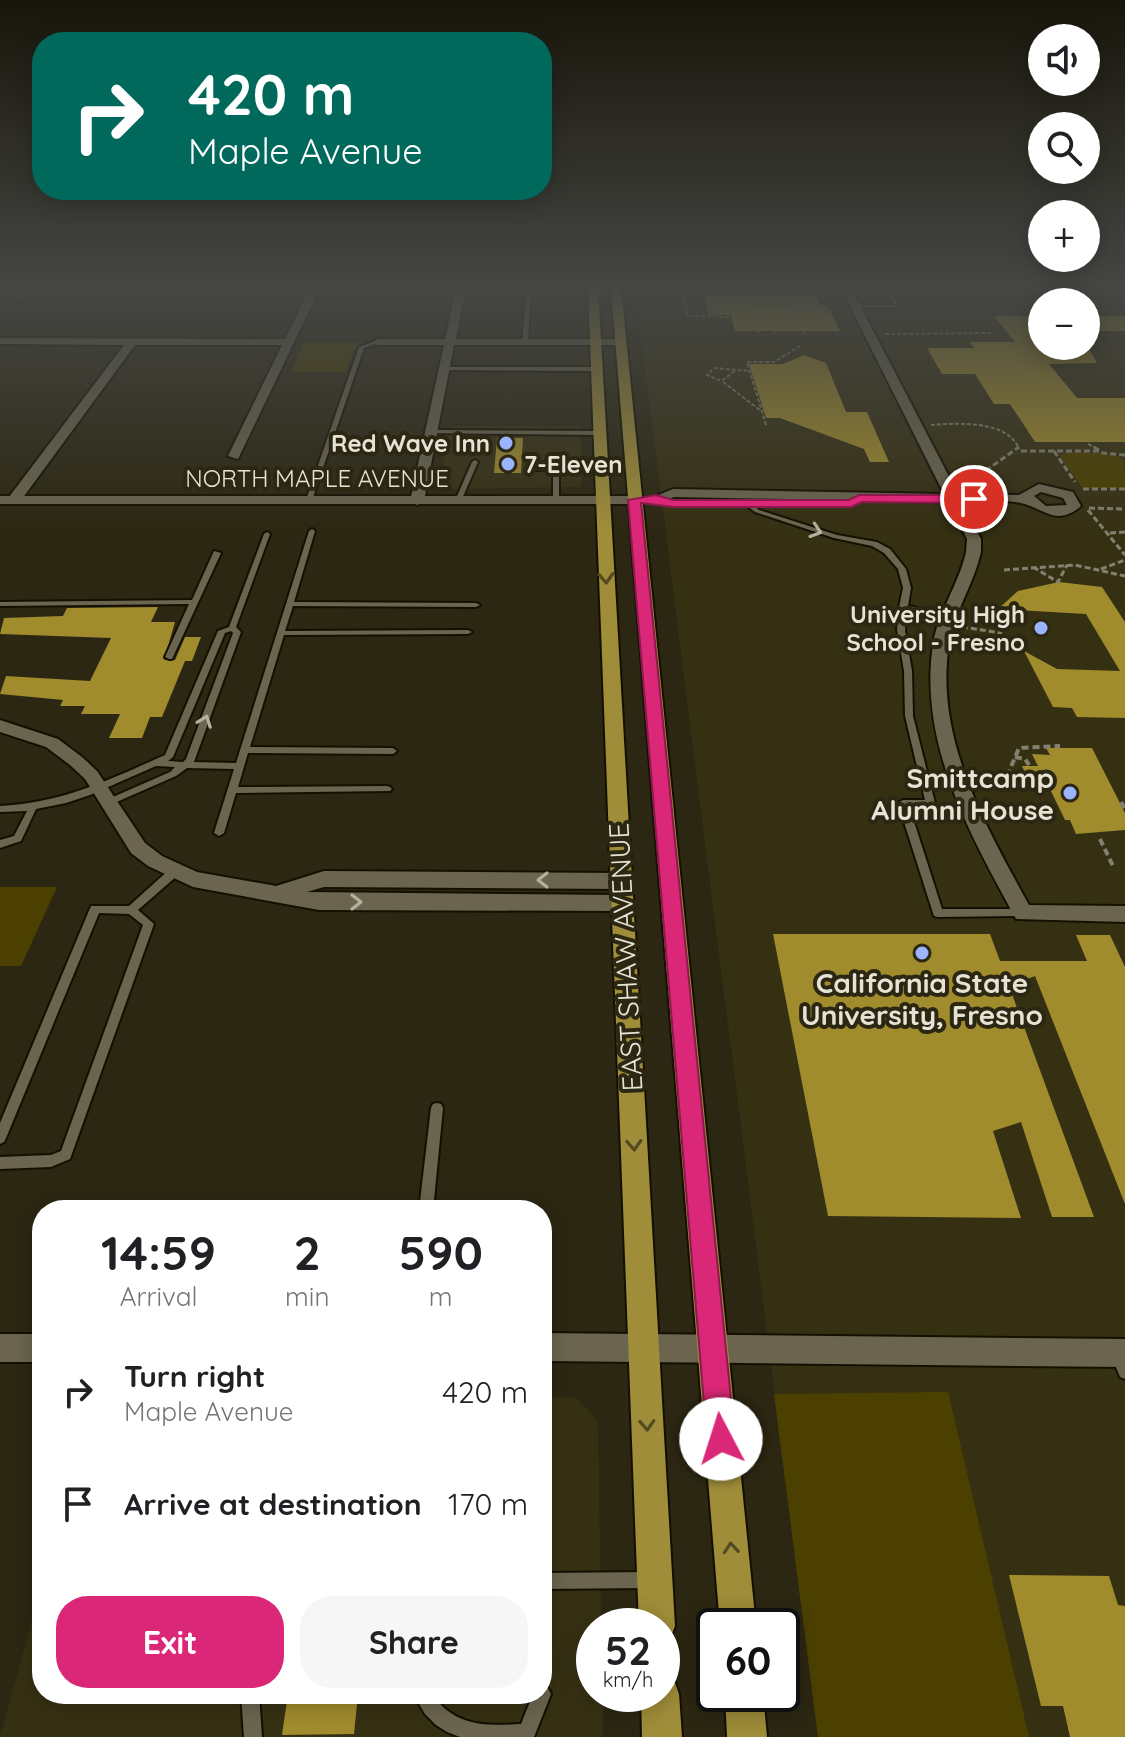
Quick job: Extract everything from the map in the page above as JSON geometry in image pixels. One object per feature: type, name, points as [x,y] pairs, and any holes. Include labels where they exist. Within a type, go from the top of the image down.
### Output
[{"type":"main road","name":"EAST SHAW AVENUE","points":[[625,369],[645,499],[736,1608]]},
{"type":"main road","name":"EAST SHAW AVENUE","points":[[597,370],[656,1608]]},
{"type":"main road","points":[[661,1712],[662,1737]]},
{"type":"main road","points":[[745,1712],[747,1737]]},
{"type":"street","points":[[7,500],[110,369]]},
{"type":"street","points":[[234,456],[276,369]]},
{"type":"street","points":[[417,501],[444,369]]},
{"type":"street","points":[[888,369],[972,532],[974,548],[938,682],[940,710],[952,765],[967,807],[1023,913],[1125,914]]},
{"type":"street","points":[[645,499],[673,493],[847,494],[859,499],[1027,499]]},
{"type":"street","points":[[645,499],[673,503],[851,504],[859,499]]},
{"type":"street","name":"NORTH MAPLE AVENUE","points":[[7,500],[645,499]]},
{"type":"street","points":[[0,726],[52,743],[76,761],[104,795],[138,848],[174,872],[213,885],[280,893],[319,902],[622,892]]},
{"type":"street","points":[[552,1347],[1122,1359]]},
{"type":"street","points":[[0,1348],[32,1348]]},
{"type":"lane","points":[[309,500],[354,369]]},
{"type":"lane","points":[[453,369],[597,370]]},
{"type":"lane","points":[[541,379],[542,373],[548,372],[597,370]]},
{"type":"lane","points":[[431,432],[600,433]]},
{"type":"lane","points":[[458,501],[475,462]]},
{"type":"lane","points":[[531,468],[601,468]]},
{"type":"lane","points":[[556,468],[556,500]]},
{"type":"lane","points":[[748,504],[757,511],[836,537],[861,539],[887,551],[905,578],[901,630],[908,671],[909,716],[930,803],[903,803],[938,913],[1023,913]]},
{"type":"lane","points":[[219,833],[312,531]]},
{"type":"lane","points":[[232,628],[267,534]]},
{"type":"lane","points":[[169,657],[217,553]]},
{"type":"lane","points":[[0,604],[195,602]]},
{"type":"lane","points":[[289,604],[476,605]]},
{"type":"lane","points":[[903,607],[953,621]]},
{"type":"lane","points":[[104,795],[169,757],[222,631],[232,628]]},
{"type":"lane","points":[[0,809],[32,810],[104,795],[185,765],[190,761],[237,632],[232,628]]},
{"type":"lane","points":[[280,633],[468,632]]},
{"type":"lane","points":[[245,750],[393,751]]},
{"type":"lane","points":[[154,764],[240,766]]},
{"type":"lane","points":[[232,790],[387,789]]},
{"type":"lane","points":[[0,844],[18,839],[32,810]]},
{"type":"lane","points":[[131,910],[174,872]]},
{"type":"lane","points":[[0,1138],[95,909],[131,910],[149,924],[66,1155],[51,1161],[0,1163]]},
{"type":"lane","points":[[427,1200],[437,1108]]},
{"type":"lane","points":[[552,1581],[655,1580]]},
{"type":"lane","points":[[251,1704],[253,1737]]},
{"type":"lane","points":[[429,1704],[446,1727],[469,1736],[527,1733],[538,1704]]},
{"type":"path","points":[[762,412],[750,406],[738,389],[707,375],[708,371],[750,371],[766,425]]},
{"type":"path","points":[[721,381],[735,371]]},
{"type":"path","points":[[926,426],[953,424],[995,430],[1015,438],[1020,446],[1018,451]]},
{"type":"path","points":[[1088,444],[1100,451]]},
{"type":"path","points":[[971,481],[1018,451],[1100,451],[1124,456]]},
{"type":"path","points":[[1054,451],[1078,490],[1125,489]]},
{"type":"path","points":[[1100,570],[1125,558],[1110,533],[1087,508],[1125,509]]},
{"type":"path","points":[[1110,533],[1125,532]]},
{"type":"path","points":[[1031,566],[1058,582],[1067,565]]},
{"type":"path","points":[[1004,570],[1067,565],[1125,576]]},
{"type":"path","points":[[953,621],[1002,633]]},
{"type":"path","points":[[1007,776],[1015,752],[1026,746],[1060,746]]},
{"type":"path","points":[[1015,757],[1025,759],[1029,765]]},
{"type":"path","points":[[996,777],[1027,776]]},
{"type":"path","points":[[1121,802],[1125,809]]},
{"type":"path","points":[[1100,839],[1113,866]]},
{"type":"shaded area","points":[[292,369],[347,369],[346,372],[291,372]]},
{"type":"shaded area","name":"California State University, Fresno","points":[[645,369],[1125,369],[1125,1737],[818,1737]]},
{"type":"shaded area","points":[[450,426],[581,426],[581,487],[442,489],[439,486]]},
{"type":"shaded area","points":[[1065,452],[1120,458],[1124,461],[1125,488],[1082,488],[1060,456]]},
{"type":"shaded area","points":[[0,887],[57,887],[21,966],[0,966]]},
{"type":"shaded area","points":[[948,1392],[1029,1737],[818,1737],[774,1394]]},
{"type":"shaded area","points":[[552,1397],[575,1397],[598,1421],[601,1608],[576,1608],[576,1712],[603,1712],[603,1737],[0,1737],[32,1620],[32,1704],[552,1704]]},
{"type":"building","points":[[751,369],[828,369],[846,412],[867,412],[889,462],[870,462],[864,449],[780,418],[766,418]]},
{"type":"building","points":[[939,369],[1053,369],[1077,398],[1125,398],[1125,442],[1035,442],[1010,404],[994,404],[975,374],[942,374]]},
{"type":"building","points":[[497,438],[523,438],[521,473],[494,473]]},
{"type":"building","points":[[1059,582],[1102,587],[1125,622],[1125,718],[1077,717],[1072,708],[1053,707],[1024,651],[1057,669],[1120,671],[1086,614],[998,609],[1018,591]]},
{"type":"building","points":[[158,607],[151,622],[175,622],[164,660],[175,660],[185,637],[201,637],[192,661],[185,661],[162,717],[150,717],[142,738],[109,738],[120,714],[81,714],[85,706],[60,706],[63,700],[0,694],[6,676],[90,681],[111,638],[0,634],[4,618],[63,616],[67,608]]},
{"type":"building","name":"Smittcamp Alumni House","points":[[1046,748],[1092,748],[1125,813],[1125,830],[1076,834],[1070,820],[1065,820],[1049,787],[1031,787],[1022,766],[1038,766],[1032,754],[1050,755]]},
{"type":"building","points":[[773,934],[990,934],[1000,961],[1087,961],[1076,935],[1110,935],[1125,967],[1125,1204],[1035,976],[1009,986],[1094,1217],[1052,1217],[1021,1122],[993,1131],[1021,1218],[828,1216]]},
{"type":"building","points":[[1009,1575],[1109,1576],[1118,1605],[1125,1606],[1125,1737],[1070,1737],[1063,1706],[1041,1706]]},
{"type":"building","points":[[287,1704],[357,1704],[354,1734],[282,1735]]},
{"type":"place","name":"Red Wave Inn","points":[[506,443]]},
{"type":"place","name":"7-Eleven","points":[[508,464]]},
{"type":"place","name":"University High School - Fresno","points":[[1041,628]]},
{"type":"place","name":"Smittcamp Alumni House","points":[[1070,793]]},
{"type":"place","name":"California State University, Fresno","points":[[922,953]]},
{"type":"route","points":[[721,1439],[634,500],[851,504],[859,499],[974,499]]}]
